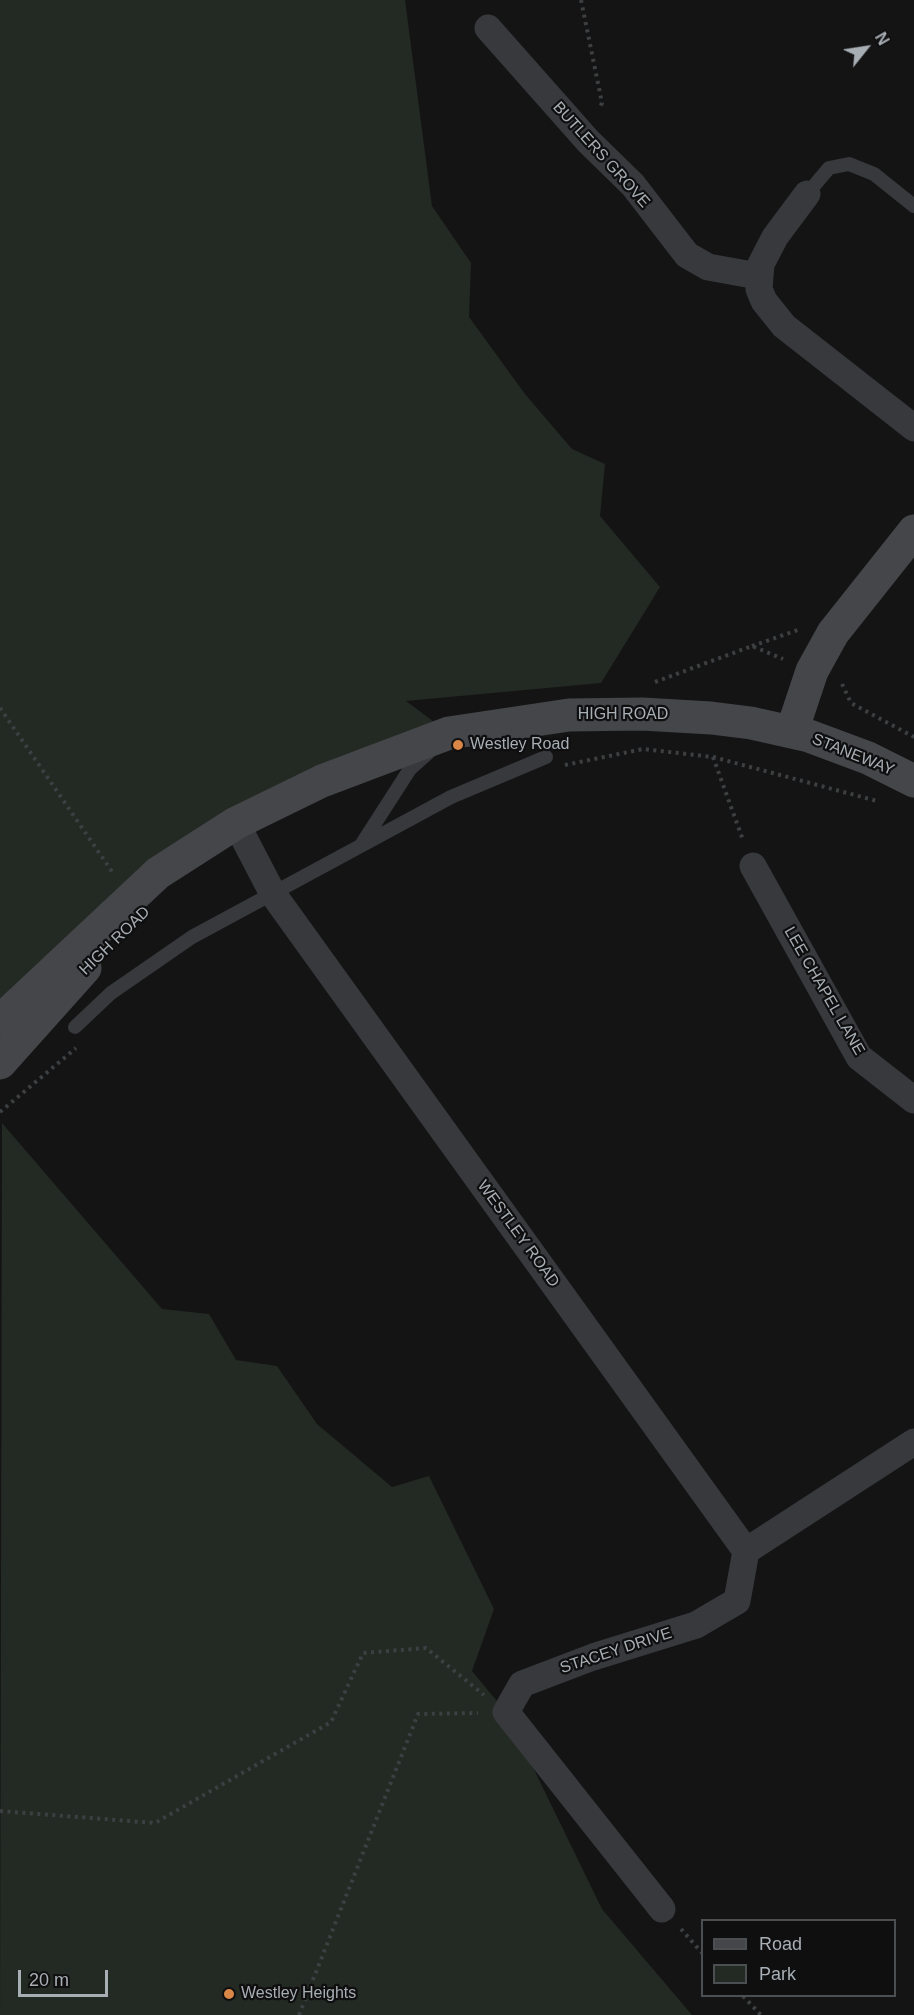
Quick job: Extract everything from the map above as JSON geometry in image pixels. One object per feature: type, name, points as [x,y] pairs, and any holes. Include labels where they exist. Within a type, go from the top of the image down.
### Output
[{"type":"main road","points":[[792,731],[812,671],[833,633],[914,531]]},
{"type":"main road","name":"HIGH ROAD","points":[[0,1021],[158,873],[236,823],[322,781],[449,733],[569,715],[642,714],[711,718],[792,731]]},
{"type":"main road","name":"STANEWAY","points":[[792,731],[868,758],[914,781]]},
{"type":"main road","name":"HIGH ROAD","points":[[0,1064],[88,965],[236,823]]},
{"type":"street","name":"BUTLERS GROVE","points":[[488,28],[588,141],[633,184],[687,255],[708,267],[758,276]]},
{"type":"street","points":[[807,194],[767,251],[758,276],[759,289],[764,301],[784,326],[914,428]]},
{"type":"street","name":"WESTLEY ROAD","points":[[236,823],[273,894],[746,1551]]},
{"type":"street","name":"LEE CHAPEL LANE","points":[[753,866],[859,1057],[914,1100]]},
{"type":"street","points":[[746,1551],[914,1442]]},
{"type":"street","name":"STACEY DRIVE","points":[[506,1712],[522,1684],[593,1657],[696,1625],[737,1601],[746,1551]]},
{"type":"street","points":[[506,1712],[662,1909]]},
{"type":"lane","points":[[807,194],[829,168],[849,164],[874,174],[914,206]]},
{"type":"lane","points":[[362,844],[410,770],[449,733]]},
{"type":"lane","points":[[75,1027],[111,993],[192,937],[451,797],[546,757]]},
{"type":"path","points":[[581,0],[602,104],[588,141]]},
{"type":"path","points":[[654,682],[752,646],[784,660]]},
{"type":"path","points":[[844,674],[842,683],[851,703],[914,737]]},
{"type":"path","points":[[0,708],[131,899]]},
{"type":"path","points":[[753,866],[713,757],[882,802]]},
{"type":"path","points":[[0,1811],[155,1824],[331,1722],[363,1653],[426,1648],[506,1712]]},
{"type":"path","points":[[298,2015],[418,1714],[506,1712]]},
{"type":"path","points":[[745,1997],[761,2015]]},
{"type":"green space","points":[[0,0],[405,0],[432,206],[471,263],[469,317],[525,394],[572,449],[605,464],[600,516],[660,587],[601,683],[406,701],[449,733],[236,823],[0,1021]]},
{"type":"green space","points":[[2,1123],[162,1309],[209,1314],[236,1360],[277,1366],[317,1424],[392,1487],[429,1476],[494,1609],[472,1671],[506,1712],[602,1909],[692,2015],[0,2015]]},
{"type":"place","name":"Westley Road","points":[[458,745]]},
{"type":"place","name":"Westley Heights","points":[[229,1994]]}]
